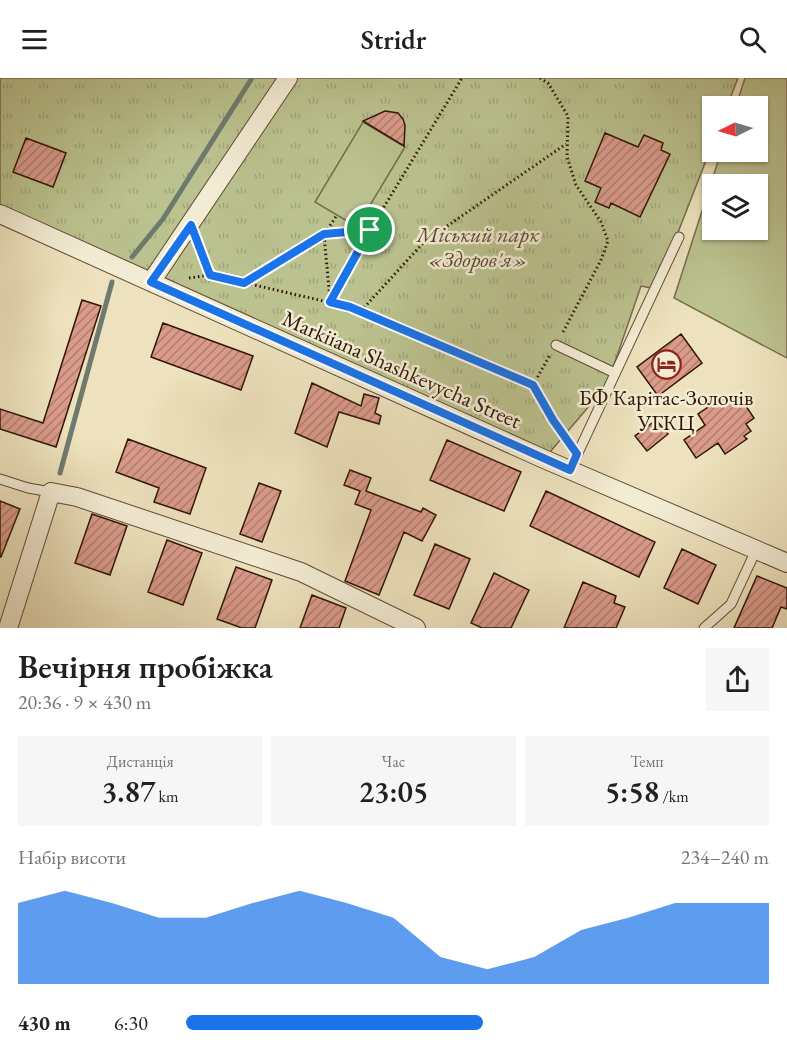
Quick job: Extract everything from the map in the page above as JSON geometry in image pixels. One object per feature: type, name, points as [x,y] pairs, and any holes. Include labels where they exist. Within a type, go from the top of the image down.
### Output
[{"type":"street","points":[[151,282],[288,78]]},
{"type":"street","name":"Markiiana Shashkevycha Street","points":[[0,214],[151,282],[574,462],[787,563]]},
{"type":"street","points":[[8,628],[51,492],[76,497],[302,572],[380,620],[417,628]]},
{"type":"lane","points":[[574,462],[679,237]]},
{"type":"lane","points":[[556,345],[615,373]]},
{"type":"lane","points":[[0,479],[28,488],[51,492]]},
{"type":"lane","points":[[704,628],[731,604],[757,548]]},
{"type":"path","points":[[330,302],[370,230],[462,78]]},
{"type":"path","points":[[533,385],[601,260],[608,240],[601,222],[576,184],[567,157],[568,116],[548,83],[540,78]]},
{"type":"path","points":[[361,312],[424,242],[566,144]]},
{"type":"path","points":[[244,283],[324,234],[337,215]]},
{"type":"path","points":[[191,225],[210,275]]},
{"type":"path","points":[[324,234],[370,230]]},
{"type":"path","points":[[324,234],[330,302]]},
{"type":"path","points":[[187,278],[210,275],[330,302],[361,312],[533,385],[574,462]]},
{"type":"green space","name":"Міський парк «Здоров'я»","points":[[0,78],[738,78],[731,96],[702,96],[702,162],[705,162],[656,289],[641,286],[607,385],[544,459],[0,214]]},
{"type":"green space","points":[[745,78],[787,78],[787,358],[674,298],[702,211],[702,240],[768,240],[768,174],[714,174],[718,162],[768,162],[768,96],[739,96]]},
{"type":"green space","points":[[363,122],[405,147],[357,227],[315,202]]},
{"type":"building","points":[[385,111],[398,113],[403,119],[404,146],[363,121]]},
{"type":"building","points":[[605,133],[638,147],[644,135],[663,143],[661,150],[670,154],[640,217],[611,203],[609,208],[595,202],[601,188],[585,181]]},
{"type":"building","points":[[26,138],[66,153],[53,187],[13,172]]},
{"type":"building","points":[[82,300],[101,306],[56,447],[0,429],[0,409],[43,423]]},
{"type":"building","points":[[163,323],[253,356],[241,390],[151,357]]},
{"type":"building","points":[[681,334],[702,363],[658,396],[637,367]]},
{"type":"building","points":[[312,383],[361,406],[364,394],[379,398],[375,413],[381,416],[379,424],[339,412],[327,447],[295,433]]},
{"type":"building","points":[[727,397],[733,406],[742,400],[754,418],[746,424],[751,431],[744,436],[747,439],[725,454],[718,443],[696,458],[684,440],[705,425],[698,414],[720,399],[721,401]]},
{"type":"building","points":[[656,420],[668,434],[647,451],[635,436]]},
{"type":"building","points":[[128,439],[206,468],[190,514],[154,502],[159,488],[116,472]]},
{"type":"building","points":[[447,440],[521,472],[504,511],[430,480]]},
{"type":"building","points":[[350,470],[371,478],[366,491],[421,512],[423,508],[436,515],[422,541],[404,532],[379,595],[345,581],[371,510],[355,504],[360,491],[344,485]]},
{"type":"building","points":[[259,483],[281,491],[262,542],[240,534]]},
{"type":"building","points":[[546,491],[655,542],[639,577],[530,526]]},
{"type":"building","points":[[0,501],[20,509],[1,557],[0,557]]},
{"type":"building","points":[[92,514],[127,526],[110,575],[75,563]]},
{"type":"building","points":[[167,540],[202,553],[183,605],[148,592]]},
{"type":"building","points":[[435,544],[470,559],[449,609],[414,595]]},
{"type":"building","points":[[682,549],[716,565],[698,604],[664,588]]},
{"type":"building","points":[[236,567],[272,580],[255,628],[242,628],[217,619]]},
{"type":"building","points":[[494,573],[529,590],[511,628],[482,628],[471,623]]},
{"type":"building","points":[[757,576],[787,588],[787,609],[781,607],[772,628],[734,628]]},
{"type":"building","points":[[583,582],[616,596],[614,603],[625,607],[616,628],[564,628]]},
{"type":"building","points":[[312,595],[346,608],[339,628],[300,628]]},
{"type":"waterway","points":[[132,257],[163,219],[252,78]]},
{"type":"waterway","points":[[60,473],[112,282]]},
{"type":"place","name":"БФ Карітас-Золочів УГКЦ","points":[[666,365]]},
{"type":"route","points":[[191,225],[210,275],[244,283],[324,234],[370,230],[330,302],[350,307],[533,385],[553,420],[577,454],[570,470],[151,282],[191,225]]}]
